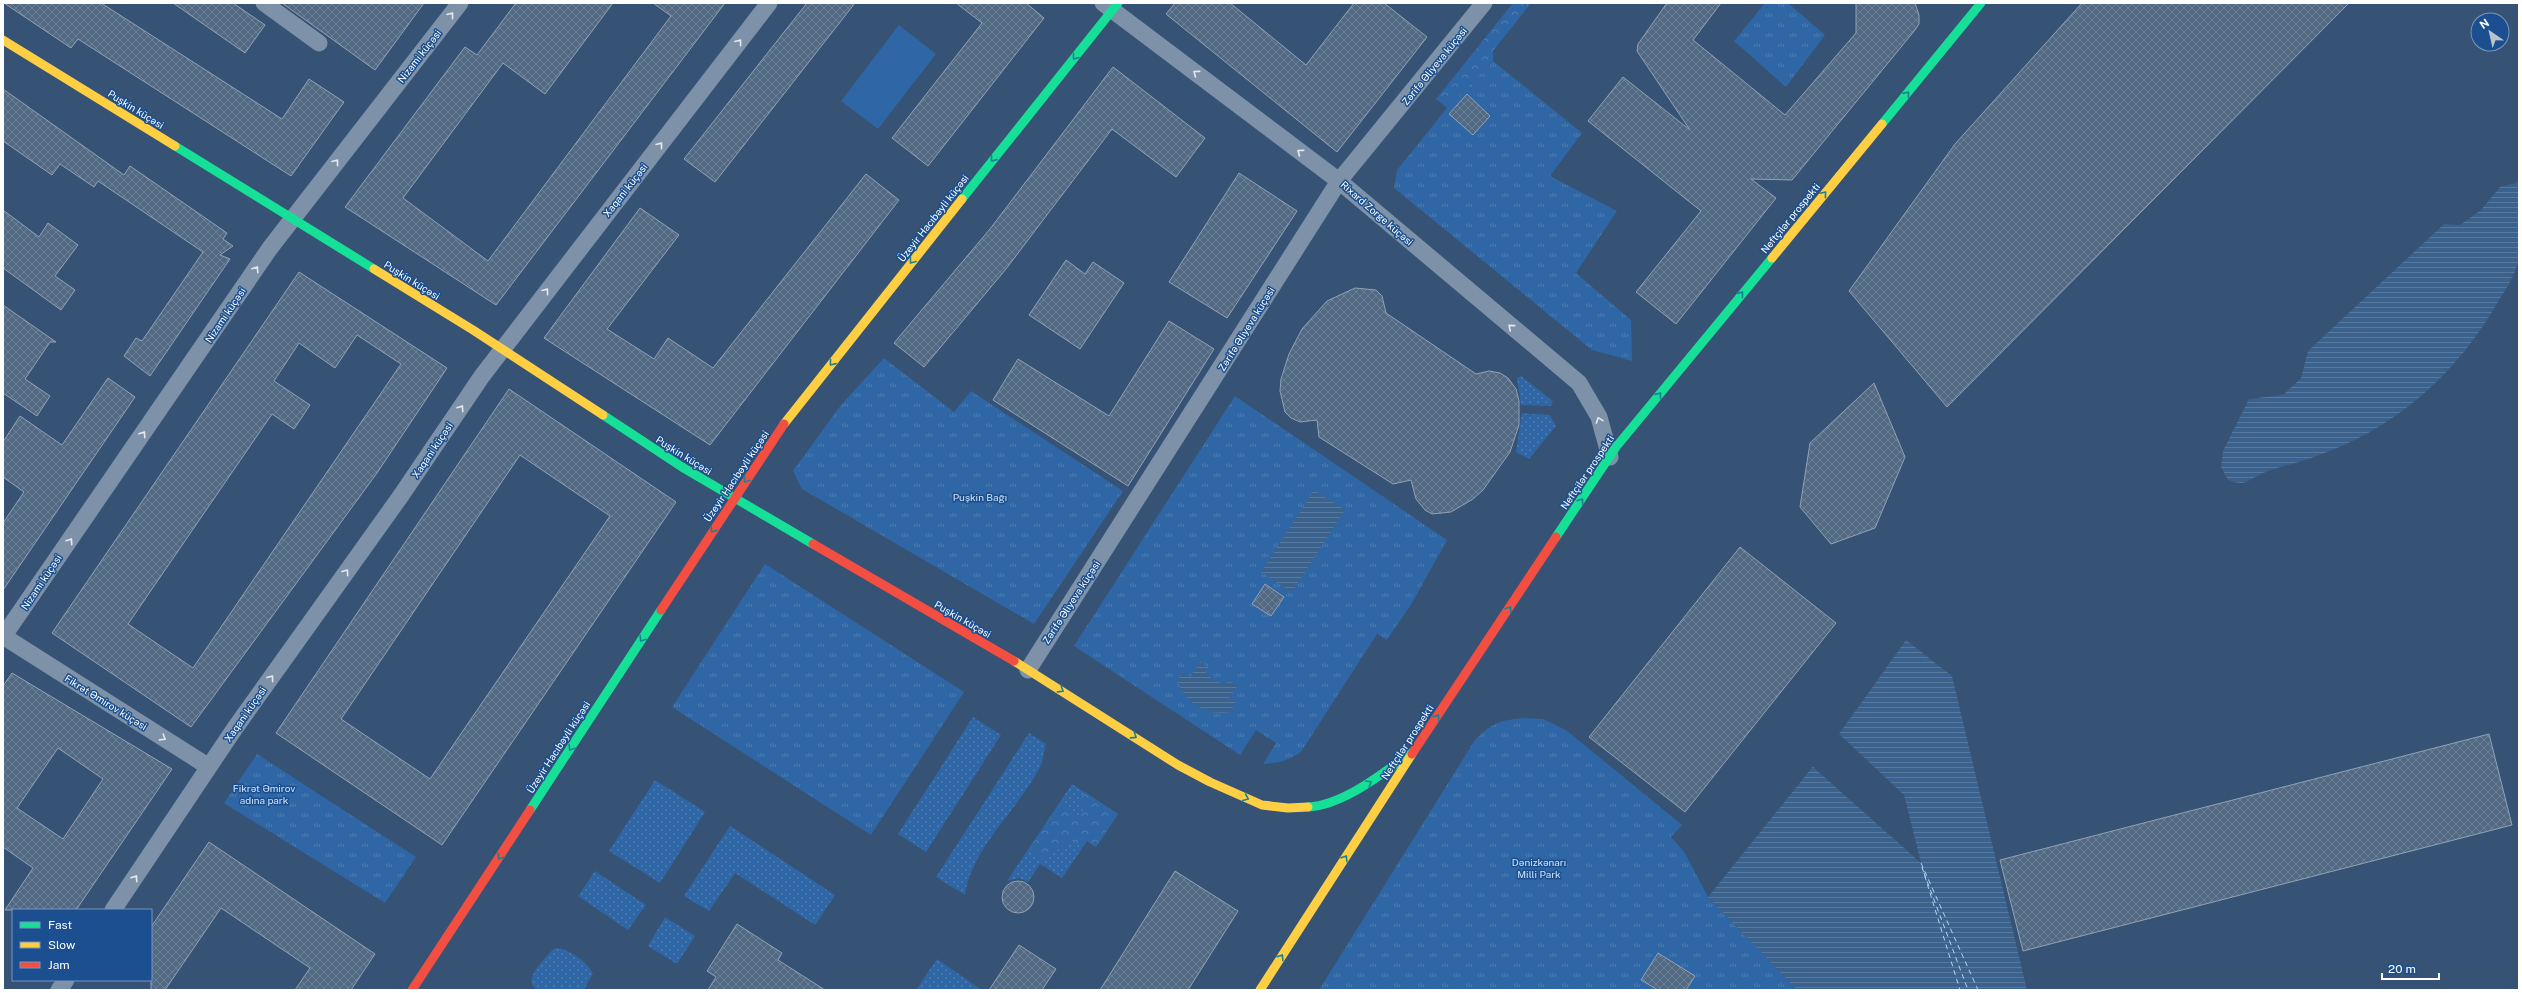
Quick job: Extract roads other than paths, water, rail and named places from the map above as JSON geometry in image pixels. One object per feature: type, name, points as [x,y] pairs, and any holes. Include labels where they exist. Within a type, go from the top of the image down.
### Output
[{"type":"main road","name":"Neftçilər prospekti","points":[[1260,990],[1415,749],[1610,457],[1981,3]]},
{"type":"main road","name":"Üzeyir Hacıbəyli küçəsi","points":[[412,990],[734,498],[807,394],[1111,5]]},
{"type":"main road","name":"Puşkin küçəsi","points":[[3,40],[502,350],[682,467],[1028,670],[1178,765],[1210,782],[1262,805],[1288,808],[1311,807],[1336,799],[1366,785],[1415,749]]},
{"type":"street","points":[[264,3],[319,43]]},
{"type":"street","name":"Nizami küçəsi","points":[[3,636],[270,248],[460,3]]},
{"type":"street","name":"Xaqani küçəsi","points":[[114,909],[209,766],[502,350],[769,3]]},
{"type":"street","name":"Zərifə Əliyeva küçəsi","points":[[1028,670],[1340,181],[1484,3]]},
{"type":"street","name":"Rixard Zorge küçəsi","points":[[1111,5],[1340,181],[1579,383],[1599,417],[1610,457]]},
{"type":"street","name":"Fikrət Əmirov küçəsi","points":[[3,636],[209,766]]},
{"type":"street","points":[[59,990],[65,981]]},
{"type":"park label","name":"Puşkin Bağı","points":[[980,497]]},
{"type":"park label","name":"Fikrət Əmirov adına park","points":[[264,794]]},
{"type":"park label","name":"Dənizkənarı Milli Park","points":[[1539,868]]}]
